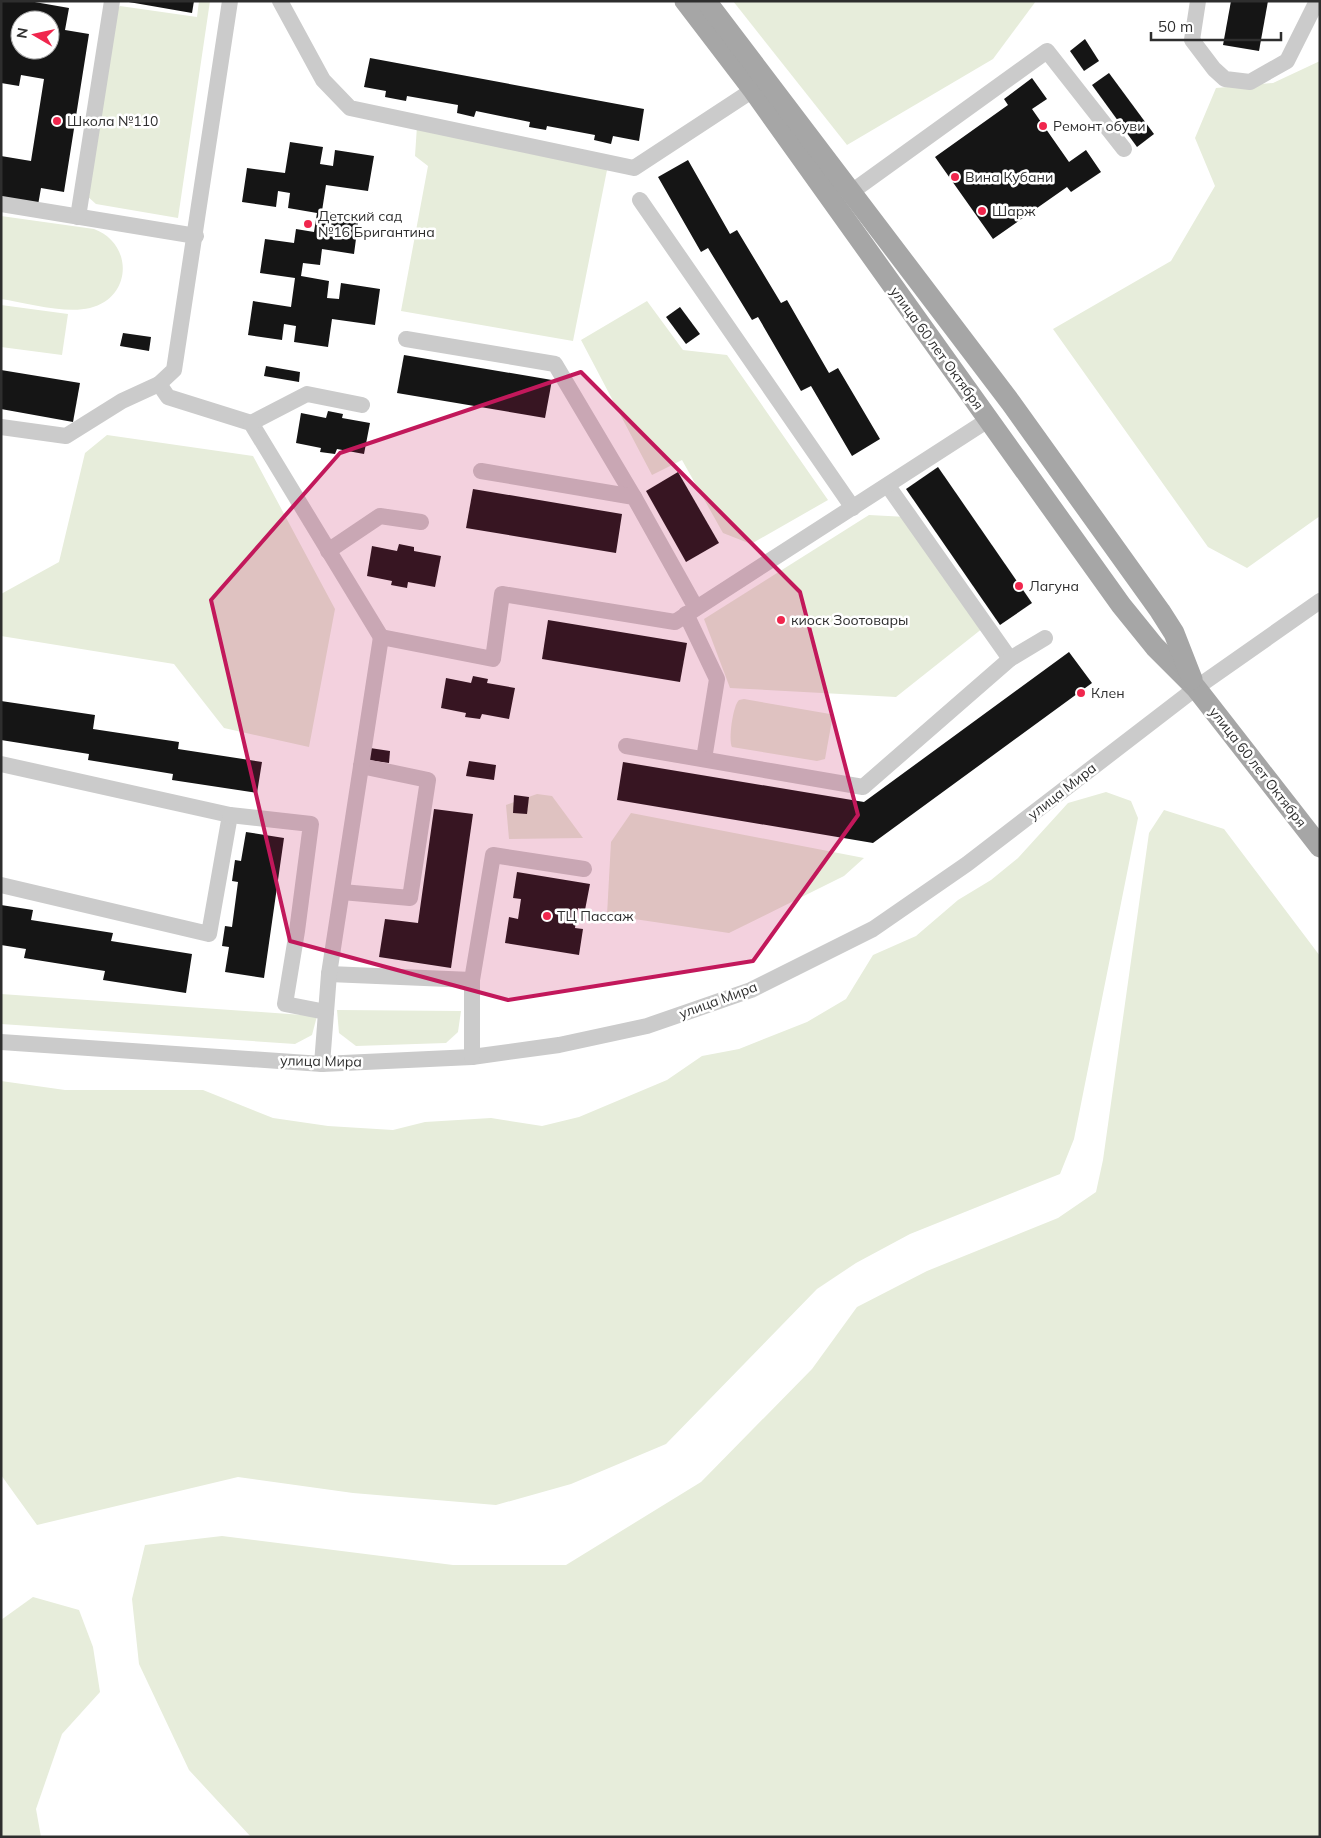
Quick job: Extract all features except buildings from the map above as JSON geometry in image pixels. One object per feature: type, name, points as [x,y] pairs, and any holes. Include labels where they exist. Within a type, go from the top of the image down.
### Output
[{"type":"main road","name":"улица 60 лет Октября","points":[[686,1],[850,193],[1011,403],[1160,611],[1174,633],[1196,688]]},
{"type":"main road","name":"улица 60 лет Октября","points":[[706,1],[759,85],[988,420],[1121,605],[1155,647],[1196,688],[1320,847]]},
{"type":"main road","points":[[988,420],[1011,403]]},
{"type":"street","points":[[1,426],[66,436],[122,401],[159,384],[174,370],[196,236],[230,1]]},
{"type":"street","points":[[280,1],[323,80],[350,108],[634,168],[759,85]]},
{"type":"street","points":[[1198,1],[1192,40],[1214,69],[1263,76],[1287,61],[1317,1]]},
{"type":"street","points":[[78,217],[110,2]]},
{"type":"street","points":[[850,193],[1047,51],[1124,149]]},
{"type":"street","points":[[640,200],[853,508]]},
{"type":"street","points":[[1,204],[196,236]]},
{"type":"street","points":[[406,339],[555,364],[634,497],[691,611],[717,679],[704,759]]},
{"type":"street","points":[[159,384],[168,397],[251,422],[381,637],[329,974],[322,1064]]},
{"type":"street","points":[[251,422],[307,394],[362,405]]},
{"type":"street","points":[[381,637],[493,659],[502,594],[675,622],[988,420]]},
{"type":"street","points":[[481,471],[634,497]]},
{"type":"street","points":[[888,486],[1010,659]]},
{"type":"street","points":[[328,550],[380,516],[421,522]]},
{"type":"street","name":"улица Мира","points":[[1,1042],[322,1064],[472,1057],[559,1045],[647,1026],[751,990],[873,929],[967,864],[1196,688],[1320,601]]},
{"type":"street","points":[[626,746],[863,787],[1010,659],[1045,638]]},
{"type":"street","points":[[1,764],[230,815],[311,824],[285,1004],[326,1012]]},
{"type":"street","points":[[342,892],[410,898],[428,780],[361,766]]},
{"type":"street","points":[[1,884],[209,934],[230,815]]},
{"type":"street","points":[[472,1057],[472,980],[493,855],[584,869]]},
{"type":"street","points":[[329,974],[472,980]]},
{"type":"highlighted area","points":[[581,372],[800,592],[858,815],[753,961],[508,1000],[290,941],[211,600],[340,453]]},
{"type":"green space","points":[[199,1],[210,1],[178,218],[96,204],[86,195],[117,9],[120,6],[197,17]]},
{"type":"green space","points":[[733,1],[1036,1],[993,59],[847,145]]},
{"type":"green space","points":[[1320,61],[1320,516],[1247,568],[1208,547],[1053,329],[1171,261],[1215,186],[1195,138],[1216,88],[1273,83]]},
{"type":"green space","points":[[417,126],[608,165],[573,341],[401,311],[428,166],[415,156]]},
{"type":"green space","points":[[1,216],[94,229],[107,236],[116,246],[123,270],[120,283],[114,294],[104,302],[80,310],[57,309],[1,299]]},
{"type":"green space","points":[[647,301],[683,350],[727,355],[828,500],[751,544],[723,533],[682,460],[652,475],[581,340]]},
{"type":"green space","points":[[1,305],[68,314],[62,355],[1,347]]},
{"type":"green space","points":[[107,435],[253,456],[335,609],[309,747],[224,728],[174,664],[1,636],[1,594],[59,562],[85,453]]},
{"type":"green space","points":[[869,515],[907,517],[983,628],[896,697],[730,688],[704,619]]},
{"type":"green space","points":[[744,699],[830,714],[832,720],[825,759],[817,761],[732,747],[731,730],[733,715],[739,700]]},
{"type":"green space","points":[[1106,792],[1131,801],[1138,818],[1074,1139],[1060,1174],[910,1234],[856,1263],[817,1289],[666,1444],[571,1484],[496,1505],[353,1493],[238,1477],[37,1525],[1,1475],[1,1081],[65,1090],[203,1090],[273,1118],[328,1126],[393,1130],[425,1122],[491,1118],[542,1126],[579,1117],[667,1080],[702,1056],[739,1049],[807,1022],[846,999],[873,955],[916,936],[958,900],[991,880],[1018,858],[1068,803]]},
{"type":"green space","points":[[537,794],[552,796],[583,838],[509,839],[506,805]]},
{"type":"green space","points":[[1164,810],[1224,829],[1320,956],[1320,1837],[251,1837],[189,1770],[139,1664],[132,1599],[145,1545],[222,1536],[453,1565],[566,1565],[701,1482],[812,1369],[857,1307],[927,1271],[1058,1218],[1096,1192],[1103,1160],[1149,833]]},
{"type":"green space","points":[[631,813],[864,858],[844,876],[729,933],[607,915],[611,842]]},
{"type":"green space","points":[[1,994],[317,1016],[312,1035],[295,1044],[1,1024]]},
{"type":"green space","points":[[337,1010],[461,1011],[458,1032],[446,1043],[356,1046],[339,1033]]},
{"type":"green space","points":[[33,1597],[79,1610],[93,1647],[100,1692],[62,1734],[36,1809],[41,1837],[1,1837],[1,1620]]},
{"type":"place","name":"Школа №110","points":[[57,121]]},
{"type":"place","name":"Ремонт обуви","points":[[1043,126]]},
{"type":"place","name":"Вина Кубани","points":[[955,177]]},
{"type":"place","name":"Шарж","points":[[982,211]]},
{"type":"place","name":"Детский сад №16 Бригантина","points":[[308,224]]},
{"type":"place","name":"Лагуна","points":[[1019,586]]},
{"type":"place","name":"киоск Зоотовары","points":[[781,620]]},
{"type":"place","name":"Клен","points":[[1081,693]]},
{"type":"place","name":"ТЦ Пассаж","points":[[547,916]]}]
